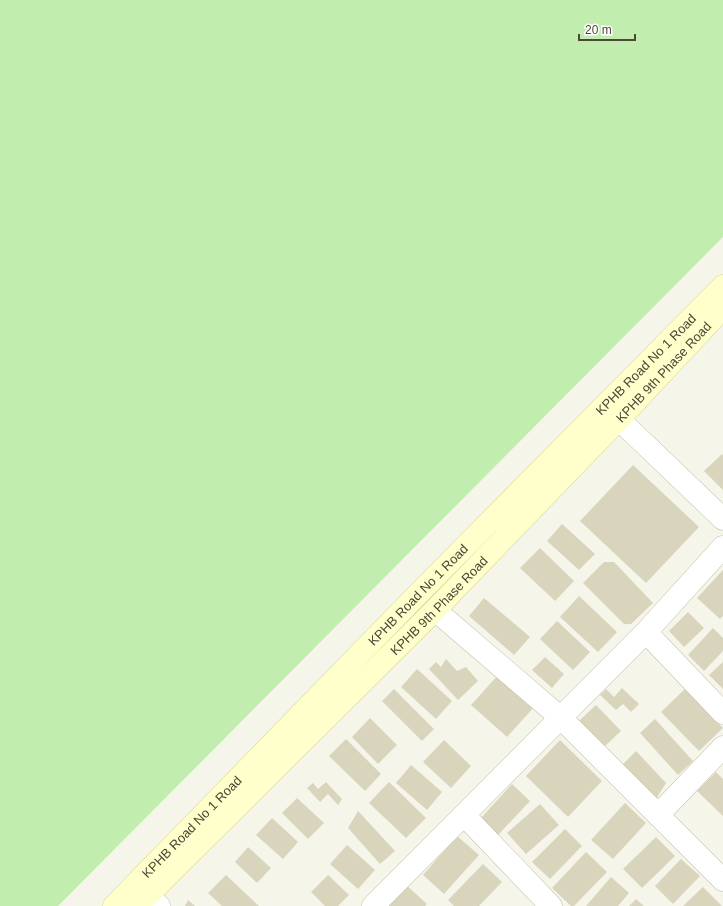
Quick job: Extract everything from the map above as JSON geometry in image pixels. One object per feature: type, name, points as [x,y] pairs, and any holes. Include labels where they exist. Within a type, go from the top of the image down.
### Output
[{"type":"main road","name":"KPHB Road No 1 Road","points":[[114,906],[145,898],[720,300]]},
{"type":"main road","name":"KPHB 9th Phase Road","points":[[145,898],[435,610],[612,412]]},
{"type":"street","points":[[612,412],[723,519]]},
{"type":"street","points":[[373,906],[646,632],[723,547]]},
{"type":"street","points":[[435,610],[561,718],[723,880]]},
{"type":"street","points":[[646,632],[723,713]]},
{"type":"street","points":[[658,815],[723,747]]},
{"type":"street","points":[[464,815],[551,906]]},
{"type":"green space","points":[[0,0],[723,0],[723,237],[58,906],[0,906]]},
{"type":"building","points":[[722,454],[723,455],[723,490],[704,471]]},
{"type":"building","points":[[633,465],[699,527],[646,583],[580,521]]},
{"type":"building","points":[[562,524],[595,554],[579,570],[547,541]]},
{"type":"building","points":[[540,548],[574,581],[555,601],[520,568]]},
{"type":"building","points":[[604,562],[614,562],[653,603],[631,624],[624,624],[583,583]]},
{"type":"building","points":[[723,570],[723,616],[720,619],[697,598]]},
{"type":"building","points":[[579,596],[617,632],[598,652],[560,617]]},
{"type":"building","points":[[484,598],[530,637],[514,655],[469,616]]},
{"type":"building","points":[[688,612],[704,628],[684,647],[669,631]]},
{"type":"building","points":[[557,621],[590,652],[573,670],[540,639]]},
{"type":"building","points":[[713,628],[723,638],[723,651],[704,671],[688,655]]},
{"type":"building","points":[[545,657],[564,674],[552,688],[532,670]]},
{"type":"building","points":[[446,659],[457,671],[466,667],[478,681],[458,700],[429,669],[436,662],[441,667]]},
{"type":"building","points":[[723,662],[723,689],[709,675]]},
{"type":"building","points":[[417,669],[452,701],[436,719],[401,687]]},
{"type":"building","points":[[499,674],[535,706],[507,737],[471,705]]},
{"type":"building","points":[[622,688],[639,704],[631,712],[623,704],[616,710],[600,695],[606,689],[614,697]]},
{"type":"building","points":[[394,689],[434,729],[422,741],[382,701]]},
{"type":"building","points":[[685,689],[723,728],[699,751],[661,712]]},
{"type":"building","points":[[596,705],[621,731],[604,747],[579,721]]},
{"type":"building","points":[[370,718],[397,745],[378,764],[352,737]]},
{"type":"building","points":[[655,719],[693,761],[678,775],[640,733]]},
{"type":"building","points":[[346,739],[381,774],[365,791],[329,756]]},
{"type":"building","points":[[444,740],[471,766],[451,788],[423,762]]},
{"type":"building","points":[[560,740],[602,781],[568,817],[526,776]]},
{"type":"building","points":[[636,751],[666,783],[656,799],[623,764]]},
{"type":"building","points":[[411,765],[442,792],[427,810],[396,783]]},
{"type":"building","points":[[716,772],[723,779],[723,816],[697,791]]},
{"type":"building","points":[[326,782],[342,799],[338,805],[328,794],[320,802],[307,788],[313,783],[318,789]]},
{"type":"building","points":[[389,782],[426,818],[406,838],[369,803]]},
{"type":"building","points":[[512,784],[530,801],[498,835],[480,819]]},
{"type":"building","points":[[297,798],[324,823],[308,839],[282,813]]},
{"type":"building","points":[[625,803],[646,823],[613,859],[591,840]]},
{"type":"building","points":[[540,804],[559,825],[526,854],[507,833]]},
{"type":"building","points":[[358,811],[395,851],[380,864],[348,828]]},
{"type":"building","points":[[272,818],[298,842],[283,859],[256,835]]},
{"type":"building","points":[[565,829],[582,846],[550,879],[532,862]]},
{"type":"building","points":[[457,836],[479,855],[444,894],[423,875]]},
{"type":"building","points":[[656,837],[675,856],[642,888],[623,869]]},
{"type":"building","points":[[347,845],[375,870],[358,889],[330,864]]},
{"type":"building","points":[[248,847],[271,868],[257,883],[235,862]]},
{"type":"building","points":[[586,852],[607,872],[574,906],[571,906],[552,888]]},
{"type":"building","points":[[681,859],[700,876],[673,904],[655,886]]},
{"type":"building","points":[[483,864],[502,882],[479,906],[454,906],[448,900]]},
{"type":"building","points":[[226,875],[259,906],[222,906],[208,893]]},
{"type":"building","points":[[328,875],[349,895],[338,906],[325,906],[311,892]]},
{"type":"building","points":[[611,877],[629,893],[618,906],[586,906]]},
{"type":"building","points":[[406,885],[427,904],[425,906],[387,906]]},
{"type":"building","points":[[703,887],[722,906],[683,906]]},
{"type":"building","points":[[636,899],[644,906],[629,906]]},
{"type":"building","points":[[188,900],[195,906],[185,906]]}]
